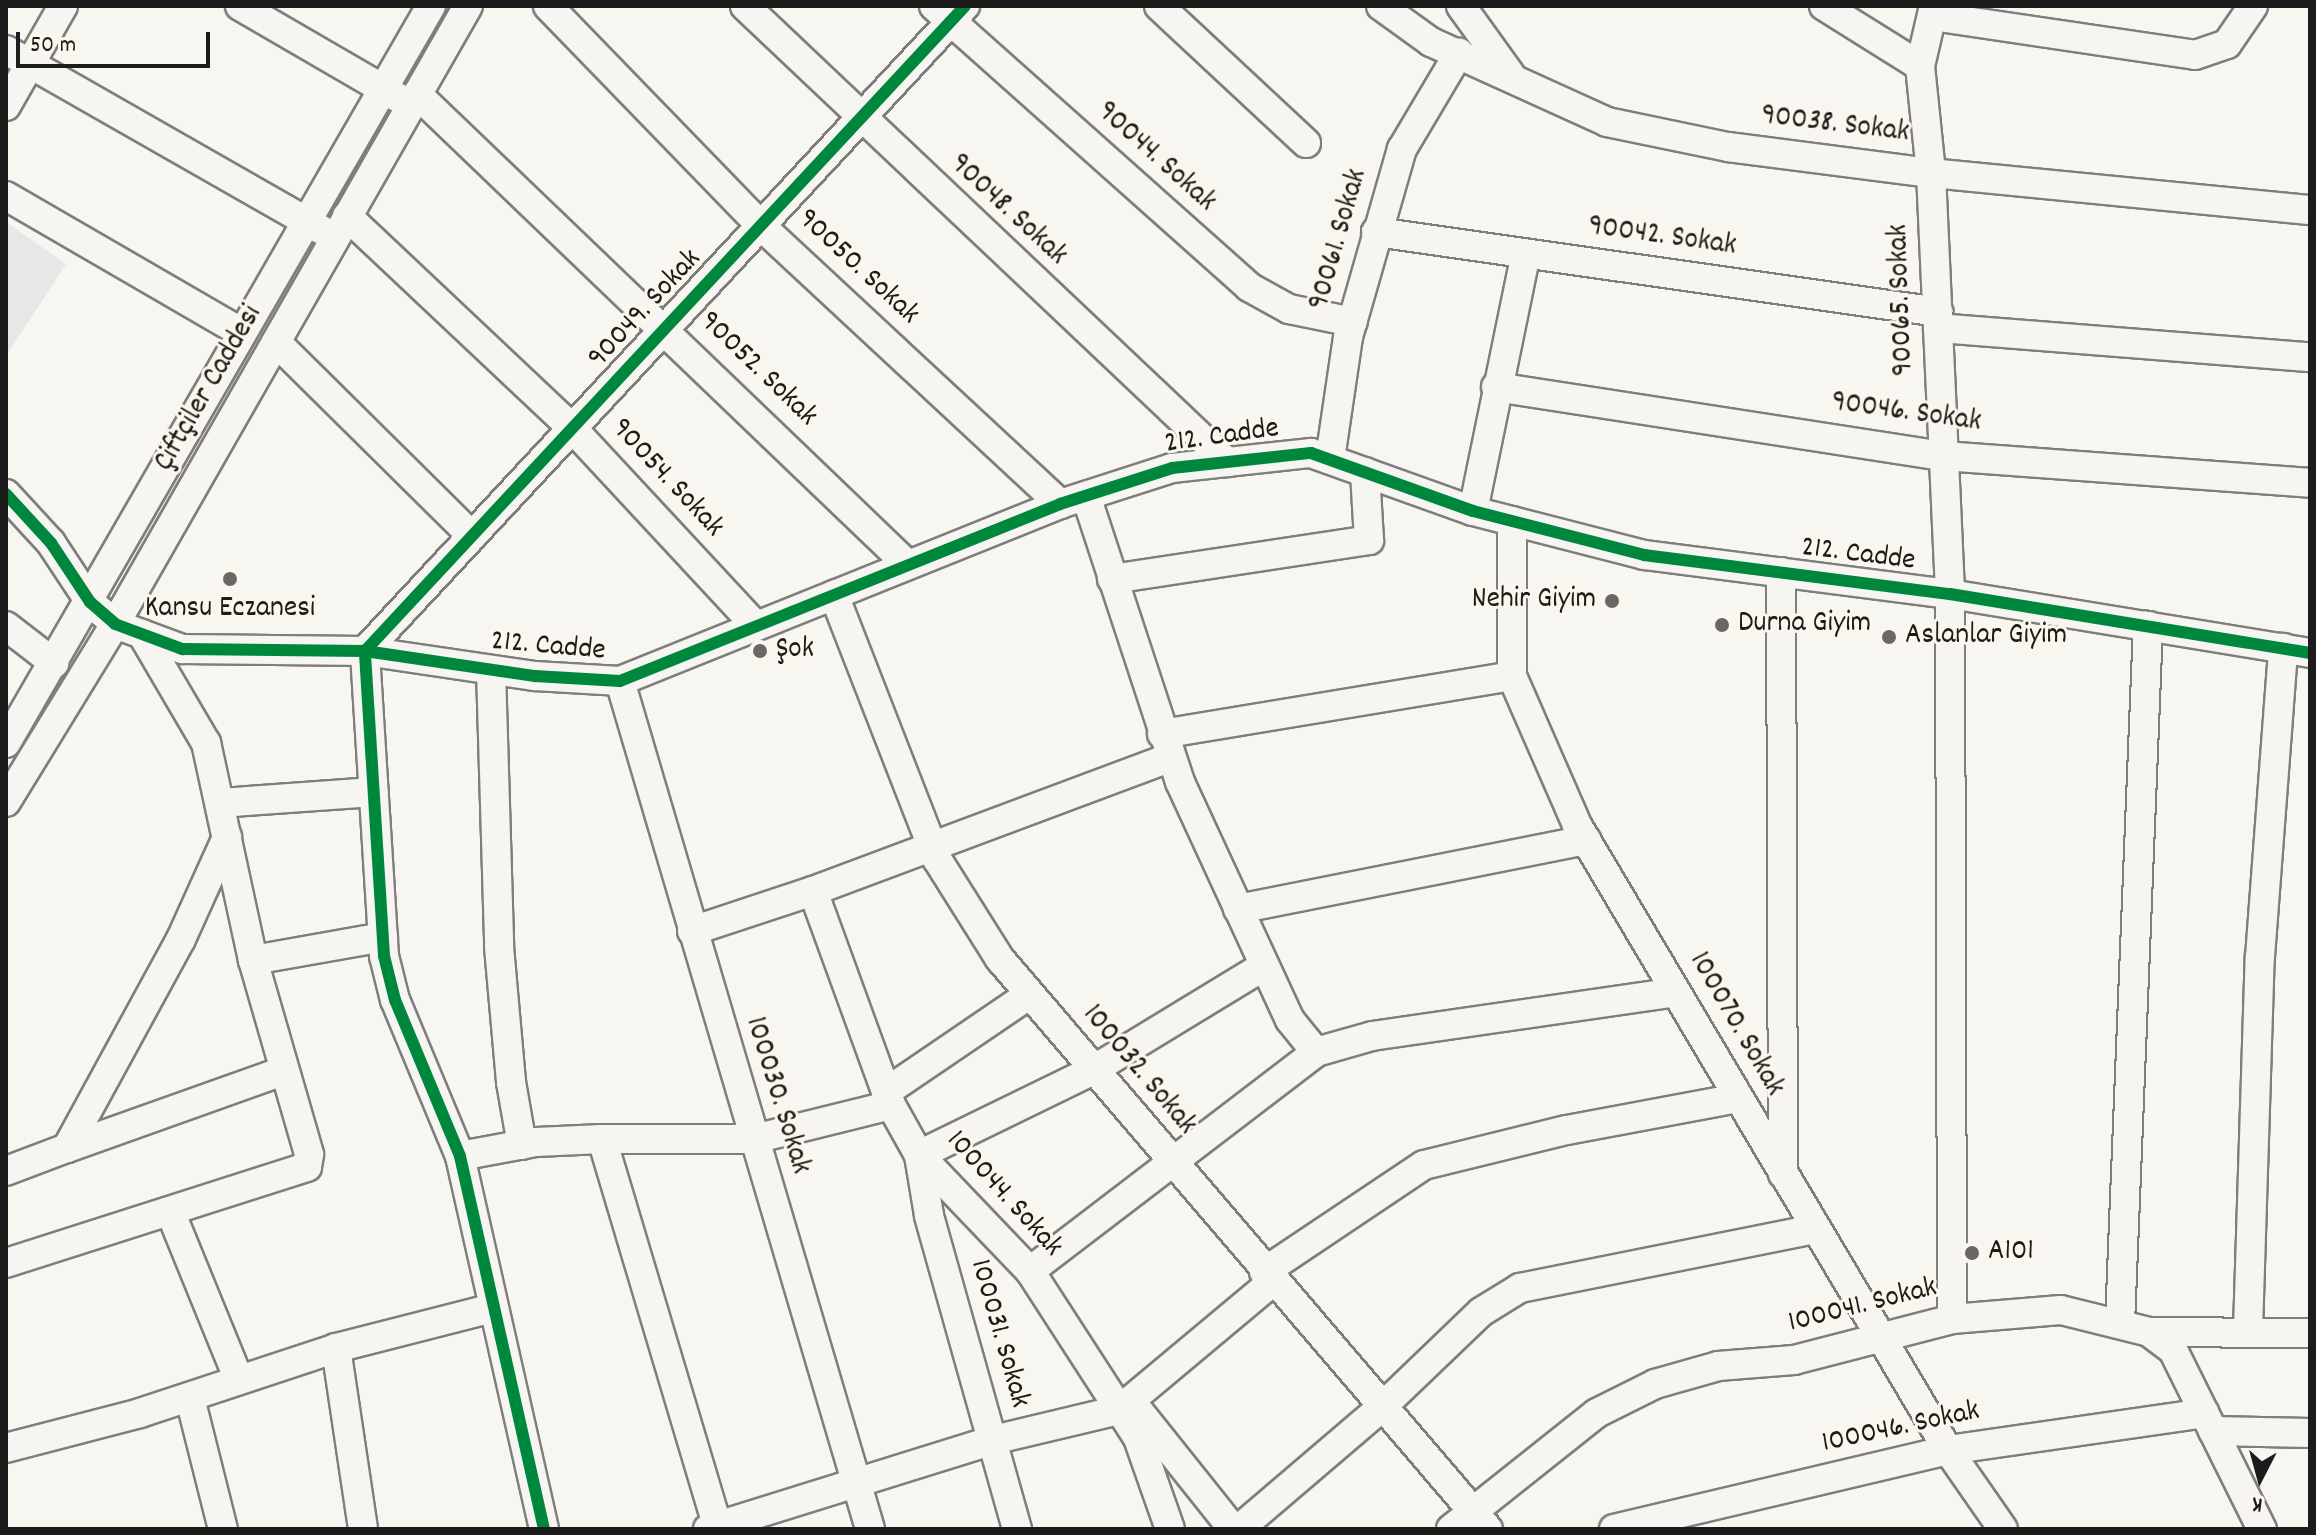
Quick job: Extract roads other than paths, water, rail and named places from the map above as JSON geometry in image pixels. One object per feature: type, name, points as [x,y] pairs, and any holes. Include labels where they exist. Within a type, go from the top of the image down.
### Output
[{"type":"street","points":[[6,106],[18,57],[63,6]]},
{"type":"street","name":"90052. Sokak","points":[[240,6],[382,89],[414,100],[665,328],[908,565]]},
{"type":"street","name":"Çiftçiler Caddesi","points":[[6,743],[431,6]]},
{"type":"street","name":"Çiftçiler Caddesi","points":[[6,802],[115,624],[468,6]]},
{"type":"street","name":"90050. Sokak","points":[[548,6],[760,225],[1073,500]]},
{"type":"street","name":"90048. Sokak","points":[[745,6],[860,120],[1227,462]]},
{"type":"street","points":[[1159,6],[1306,143]]},
{"type":"street","name":"90038. Sokak","points":[[1381,6],[1431,42],[1511,75],[1607,122],[1728,147],[1931,173],[2310,210]]},
{"type":"street","points":[[1461,6],[1511,75]]},
{"type":"street","points":[[1824,6],[1920,66]]},
{"type":"street","points":[[1933,11],[2195,55],[2227,44],[2253,6]]},
{"type":"street","name":"90049. Sokak","points":[[365,651],[860,120],[950,11]]},
{"type":"street","name":"90044. Sokak","points":[[950,11],[1249,287],[1289,309],[1353,322]]},
{"type":"street","name":"90065. Sokak","points":[[1933,11],[1920,66],[1931,173],[1950,594],[1952,1319]]},
{"type":"street","name":"90061. Sokak","points":[[1330,459],[1353,322],[1402,149],[1459,53]]},
{"type":"street","name":"90054. Sokak","points":[[18,57],[305,221],[341,227],[572,428],[756,626]]},
{"type":"street","points":[[6,196],[242,333]]},
{"type":"street","name":"90042. Sokak","points":[[1376,232],[1526,253],[1938,320],[2310,357]]},
{"type":"street","points":[[1473,511],[1496,387],[1526,253]]},
{"type":"street","points":[[276,342],[472,536]]},
{"type":"street","name":"90046. Sokak","points":[[1496,387],[1944,456],[2310,483]]},
{"type":"street","name":"212. Cadde","points":[[115,624],[182,649],[365,651],[491,670],[620,681],[1073,500],[1172,468],[1311,453],[1473,511],[1644,555],[1950,594],[2296,650]]},
{"type":"street","points":[[1112,579],[1369,540],[1365,472]]},
{"type":"street","points":[[6,494],[51,543],[90,602],[115,624]]},
{"type":"street","points":[[1073,500],[1112,579],[1167,745],[1238,909],[1290,1020],[1316,1052]]},
{"type":"street","name":"100070. Sokak","points":[[1512,521],[1512,676],[1586,840],[1948,1450],[2003,1529]]},
{"type":"street","points":[[1781,572],[1783,1175]]},
{"type":"street","name":"100032. Sokak","points":[[834,595],[932,847],[1000,959],[1268,1277],[1481,1520]]},
{"type":"street","points":[[6,626],[54,663]]},
{"type":"street","points":[[2120,1323],[2148,626]]},
{"type":"street","points":[[6,1263],[307,1167],[309,1154],[253,960],[206,743],[142,634]]},
{"type":"street","points":[[2248,1330],[2260,957],[2296,650]]},
{"type":"street","points":[[365,651],[383,937],[395,1000],[460,1156],[544,1529]]},
{"type":"street","points":[[491,670],[499,947],[511,1082],[522,1145]]},
{"type":"street","points":[[692,931],[932,847],[1167,745],[1512,676]]},
{"type":"street","name":"100030. Sokak","points":[[620,681],[870,1529]]},
{"type":"street","points":[[220,803],[374,792]]},
{"type":"street","points":[[67,1148],[181,939],[227,837]]},
{"type":"street","points":[[1238,909],[1586,840]]},
{"type":"street","name":"100044. Sokak","points":[[813,891],[888,1099],[919,1155],[1030,1271],[1125,1406],[1170,1529]]},
{"type":"street","points":[[253,960],[383,937]]},
{"type":"street","points":[[919,1155],[1093,1070],[1264,966]]},
{"type":"street","points":[[1030,1271],[1316,1052],[1372,1036],[1676,992]]},
{"type":"street","points":[[460,1156],[522,1145],[602,1139],[754,1139],[888,1099],[1030,994]]},
{"type":"street","points":[[6,1171],[283,1071]]},
{"type":"street","points":[[602,1139],[714,1528],[993,1440],[1125,1406],[1268,1277],[1424,1165],[1567,1130],[1738,1098]]},
{"type":"street","name":"100031. Sokak","points":[[919,1155],[929,1215],[1017,1529]]},
{"type":"street","points":[[170,1211],[238,1378]]},
{"type":"street","points":[[1125,1406],[1236,1529],[1382,1407],[1481,1312],[1520,1288],[1816,1229]]},
{"type":"street","points":[[6,1448],[190,1398],[238,1378],[336,1348],[493,1308]]},
{"type":"street","name":"100041. Sokak","points":[[1451,1529],[1481,1520],[1597,1413],[1655,1384],[1718,1366],[1794,1360],[1882,1340],[1952,1319],[2061,1310],[2149,1332],[2248,1330],[2310,1333]]},
{"type":"street","points":[[2149,1332],[2173,1350],[2254,1528]]},
{"type":"street","points":[[336,1348],[363,1529]]},
{"type":"street","points":[[190,1398],[223,1529]]},
{"type":"street","name":"100046. Sokak","points":[[1615,1529],[1948,1450],[2208,1422],[2310,1433]]},
{"type":"place","name":"Kansu Eczanesi","points":[[230,579]]},
{"type":"place","name":"Nehir Giyim","points":[[1612,601]]},
{"type":"place","name":"Durna Giyim","points":[[1722,625]]},
{"type":"place","name":"Aslanlar Giyim","points":[[1889,637]]},
{"type":"place","name":"Şok","points":[[760,651]]},
{"type":"place","name":"A101","points":[[1972,1253]]}]
